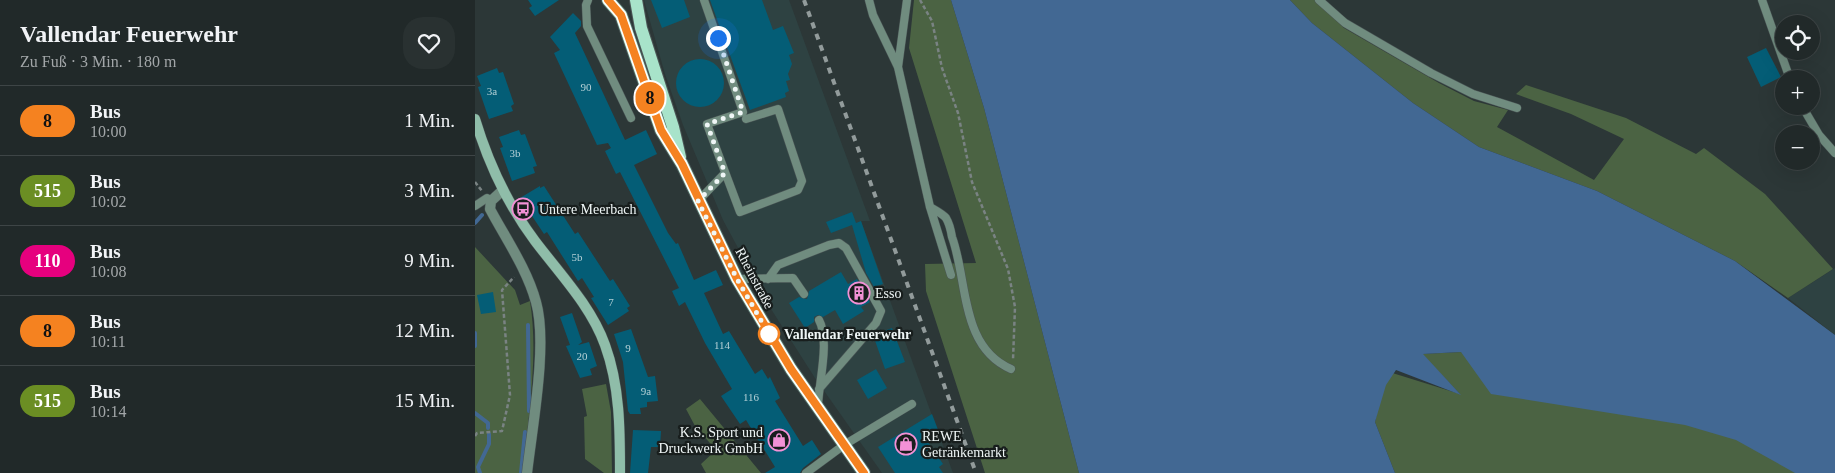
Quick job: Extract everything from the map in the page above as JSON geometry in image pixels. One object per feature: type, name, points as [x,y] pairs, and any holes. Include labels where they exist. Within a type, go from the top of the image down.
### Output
[{"type":"main road","name":"Rheinstraße","points":[[608,0],[621,15],[661,130],[682,164],[698,201],[737,279],[791,369],[864,473]]},
{"type":"main road","name":"Rheinstraße","points":[[636,0],[641,28],[673,127],[682,164]]},
{"type":"street","points":[[475,119],[503,190],[522,223],[586,308],[605,345],[612,370],[619,413],[620,473]]},
{"type":"street","points":[[503,190],[491,201],[491,209],[523,270],[536,301],[539,334],[537,383],[527,473]]},
{"type":"lane","points":[[588,0],[586,5],[587,26],[631,118]]},
{"type":"lane","points":[[704,0],[743,112],[707,124],[740,212],[798,190],[802,181],[778,108],[746,119]]},
{"type":"lane","points":[[869,0],[873,15],[898,67],[930,207],[951,275]]},
{"type":"lane","points":[[898,67],[907,0]]},
{"type":"lane","points":[[1319,0],[1345,23],[1431,73],[1473,94],[1517,108]]},
{"type":"lane","points":[[1762,0],[1787,70]]},
{"type":"lane","points":[[1807,115],[1819,135],[1835,154]]},
{"type":"lane","points":[[698,201],[725,173]]},
{"type":"lane","points":[[475,206],[487,198],[491,201]]},
{"type":"lane","points":[[930,207],[946,218],[959,256],[965,303],[972,327],[996,363],[1011,369]]},
{"type":"lane","points":[[768,279],[779,265],[829,244],[839,243],[846,248],[881,311],[876,323],[819,389]]},
{"type":"lane","points":[[737,279],[793,278],[804,294]]},
{"type":"lane","points":[[818,406],[824,353],[822,325],[819,320]]},
{"type":"lane","points":[[806,473],[844,444],[912,404]]},
{"type":"path","points":[[920,0],[932,21],[942,68],[957,113],[972,182],[1008,268],[1015,307],[1015,349],[1011,369]]},
{"type":"path","points":[[475,436],[477,433],[502,431],[510,395],[502,290],[523,270]]},
{"type":"shaded area","points":[[644,0],[789,0],[870,221],[861,221],[953,473],[882,473],[815,378],[771,309],[723,220],[683,125],[665,74]]},
{"type":"shaded area","points":[[1835,268],[1835,335],[1788,298]]},
{"type":"green space","points":[[914,0],[951,0],[984,108],[1079,473],[985,473],[926,291],[925,264],[976,263],[909,48]]},
{"type":"green space","points":[[1290,0],[1315,0],[1344,28],[1439,83],[1474,101],[1508,110],[1497,127],[1594,180],[1624,139],[1571,114],[1516,94],[1526,85],[1626,118],[1696,154],[1704,148],[1765,194],[1833,269],[1788,298],[1735,261],[1597,191],[1479,147],[1413,103],[1312,23]]},
{"type":"green space","points":[[475,247],[515,290],[520,305],[530,301],[533,365],[523,473],[475,473]]},
{"type":"green space","points":[[1461,352],[1715,422],[1809,473],[1395,473],[1375,422],[1386,371],[1460,394],[1422,354]]},
{"type":"green space","points":[[606,384],[611,412],[612,473],[604,473],[585,459],[584,417],[587,416],[582,389]]},
{"type":"green space","points":[[700,399],[761,473],[706,473],[701,464],[716,450],[695,426],[686,409]]},
{"type":"water","points":[[951,0],[1290,0],[1312,23],[1413,103],[1479,147],[1597,191],[1735,261],[1835,335],[1835,473],[1795,473],[1736,440],[1685,425],[1491,394],[1461,352],[1423,354],[1461,395],[1396,370],[1386,385],[1375,422],[1395,473],[1079,473],[984,108]]},
{"type":"building","points":[[528,0],[559,0],[535,16],[529,8],[532,6]]},
{"type":"building","points":[[651,0],[684,0],[690,17],[662,28]]},
{"type":"building","points":[[710,0],[762,0],[773,30],[783,26],[794,53],[789,55],[792,64],[788,74],[790,80],[786,81],[789,91],[785,93],[786,97],[750,110]]},
{"type":"building","points":[[573,13],[581,21],[581,26],[575,33],[625,140],[646,130],[657,154],[634,165],[668,233],[676,244],[678,243],[694,280],[716,270],[723,285],[704,293],[723,334],[729,331],[755,374],[762,369],[768,379],[770,377],[780,398],[775,401],[803,446],[812,440],[821,454],[803,468],[800,473],[765,473],[775,467],[746,420],[740,424],[721,396],[732,389],[705,343],[685,302],[679,306],[672,291],[679,288],[620,172],[616,174],[605,151],[611,148],[608,143],[597,145],[554,53],[560,50],[550,37]]},
{"type":"building","points":[[1766,48],[1777,70],[1775,70],[1775,80],[1761,87],[1747,57]]},
{"type":"building","points":[[695,59],[705,59],[714,63],[720,69],[723,74],[723,92],[714,103],[705,107],[695,107],[686,103],[680,97],[676,88],[676,78],[680,69],[686,63]]},
{"type":"building","points":[[497,68],[499,73],[503,72],[514,104],[511,106],[513,111],[489,119],[478,87],[481,86],[477,76]]},
{"type":"building","points":[[519,130],[521,135],[525,134],[537,166],[533,167],[535,173],[512,181],[500,148],[503,147],[499,137]]},
{"type":"building","points":[[540,186],[540,188],[544,186],[575,234],[578,232],[610,281],[613,279],[630,306],[627,308],[629,311],[608,325],[591,298],[594,297],[582,278],[578,281],[547,232],[544,234],[520,198]]},
{"type":"building","points":[[852,212],[856,223],[861,221],[883,284],[874,287],[866,273],[852,225],[831,233],[826,222]]},
{"type":"building","points":[[841,272],[848,284],[857,279],[870,302],[861,307],[864,311],[843,324],[835,310],[823,317],[818,315],[814,317],[814,322],[805,328],[789,303],[799,297],[807,299],[809,291]]},
{"type":"building","points":[[493,292],[496,312],[481,314],[477,295]]},
{"type":"building","points":[[572,313],[582,342],[578,345],[589,342],[597,366],[590,369],[592,375],[580,378],[566,346],[570,345],[560,317]]},
{"type":"building","points":[[892,328],[905,362],[885,369],[873,335]]},
{"type":"building","points":[[631,329],[648,377],[655,376],[658,401],[647,402],[647,407],[640,408],[641,414],[630,414],[628,411],[623,362],[614,334]]},
{"type":"building","points":[[876,369],[887,388],[868,399],[857,380]]},
{"type":"building","name":"REWE Getränkemarkt","points":[[932,414],[940,435],[928,442],[943,464],[939,467],[943,473],[895,473],[878,447]]},
{"type":"building","points":[[633,430],[661,431],[660,447],[651,447],[648,473],[630,473]]},
{"type":"waterway","points":[[475,223],[482,215]]},
{"type":"waterway","name":"Untere Meerbach","points":[[528,325],[529,411]]},
{"type":"waterway","points":[[475,333],[475,346]]},
{"type":"waterway","points":[[475,413],[488,423],[488,428]]},
{"type":"waterway","name":"Untere Meerbach","points":[[521,473],[525,432]]},
{"type":"waterway","points":[[480,473],[478,467],[489,444],[489,434]]},
{"type":"railway","points":[[804,0],[976,473]]},
{"type":"bus line","name":"8","points":[[608,0],[621,15],[661,130],[682,164],[698,201],[737,279],[791,369],[864,473]]},
{"type":"place","name":"Untere Meerbach","points":[[523,209]]},
{"type":"place","name":"Esso","points":[[859,293]]},
{"type":"place","name":"Vallendar Feuerwehr","points":[[769,334]]},
{"type":"place","name":"K.S. Sport und Druckwerk GmbH","points":[[779,440]]},
{"type":"place","name":"REWE Getränkemarkt","points":[[906,444]]},
{"type":"route","points":[[718,38],[743,112],[707,124],[725,173],[698,201],[737,279],[769,334]]}]
